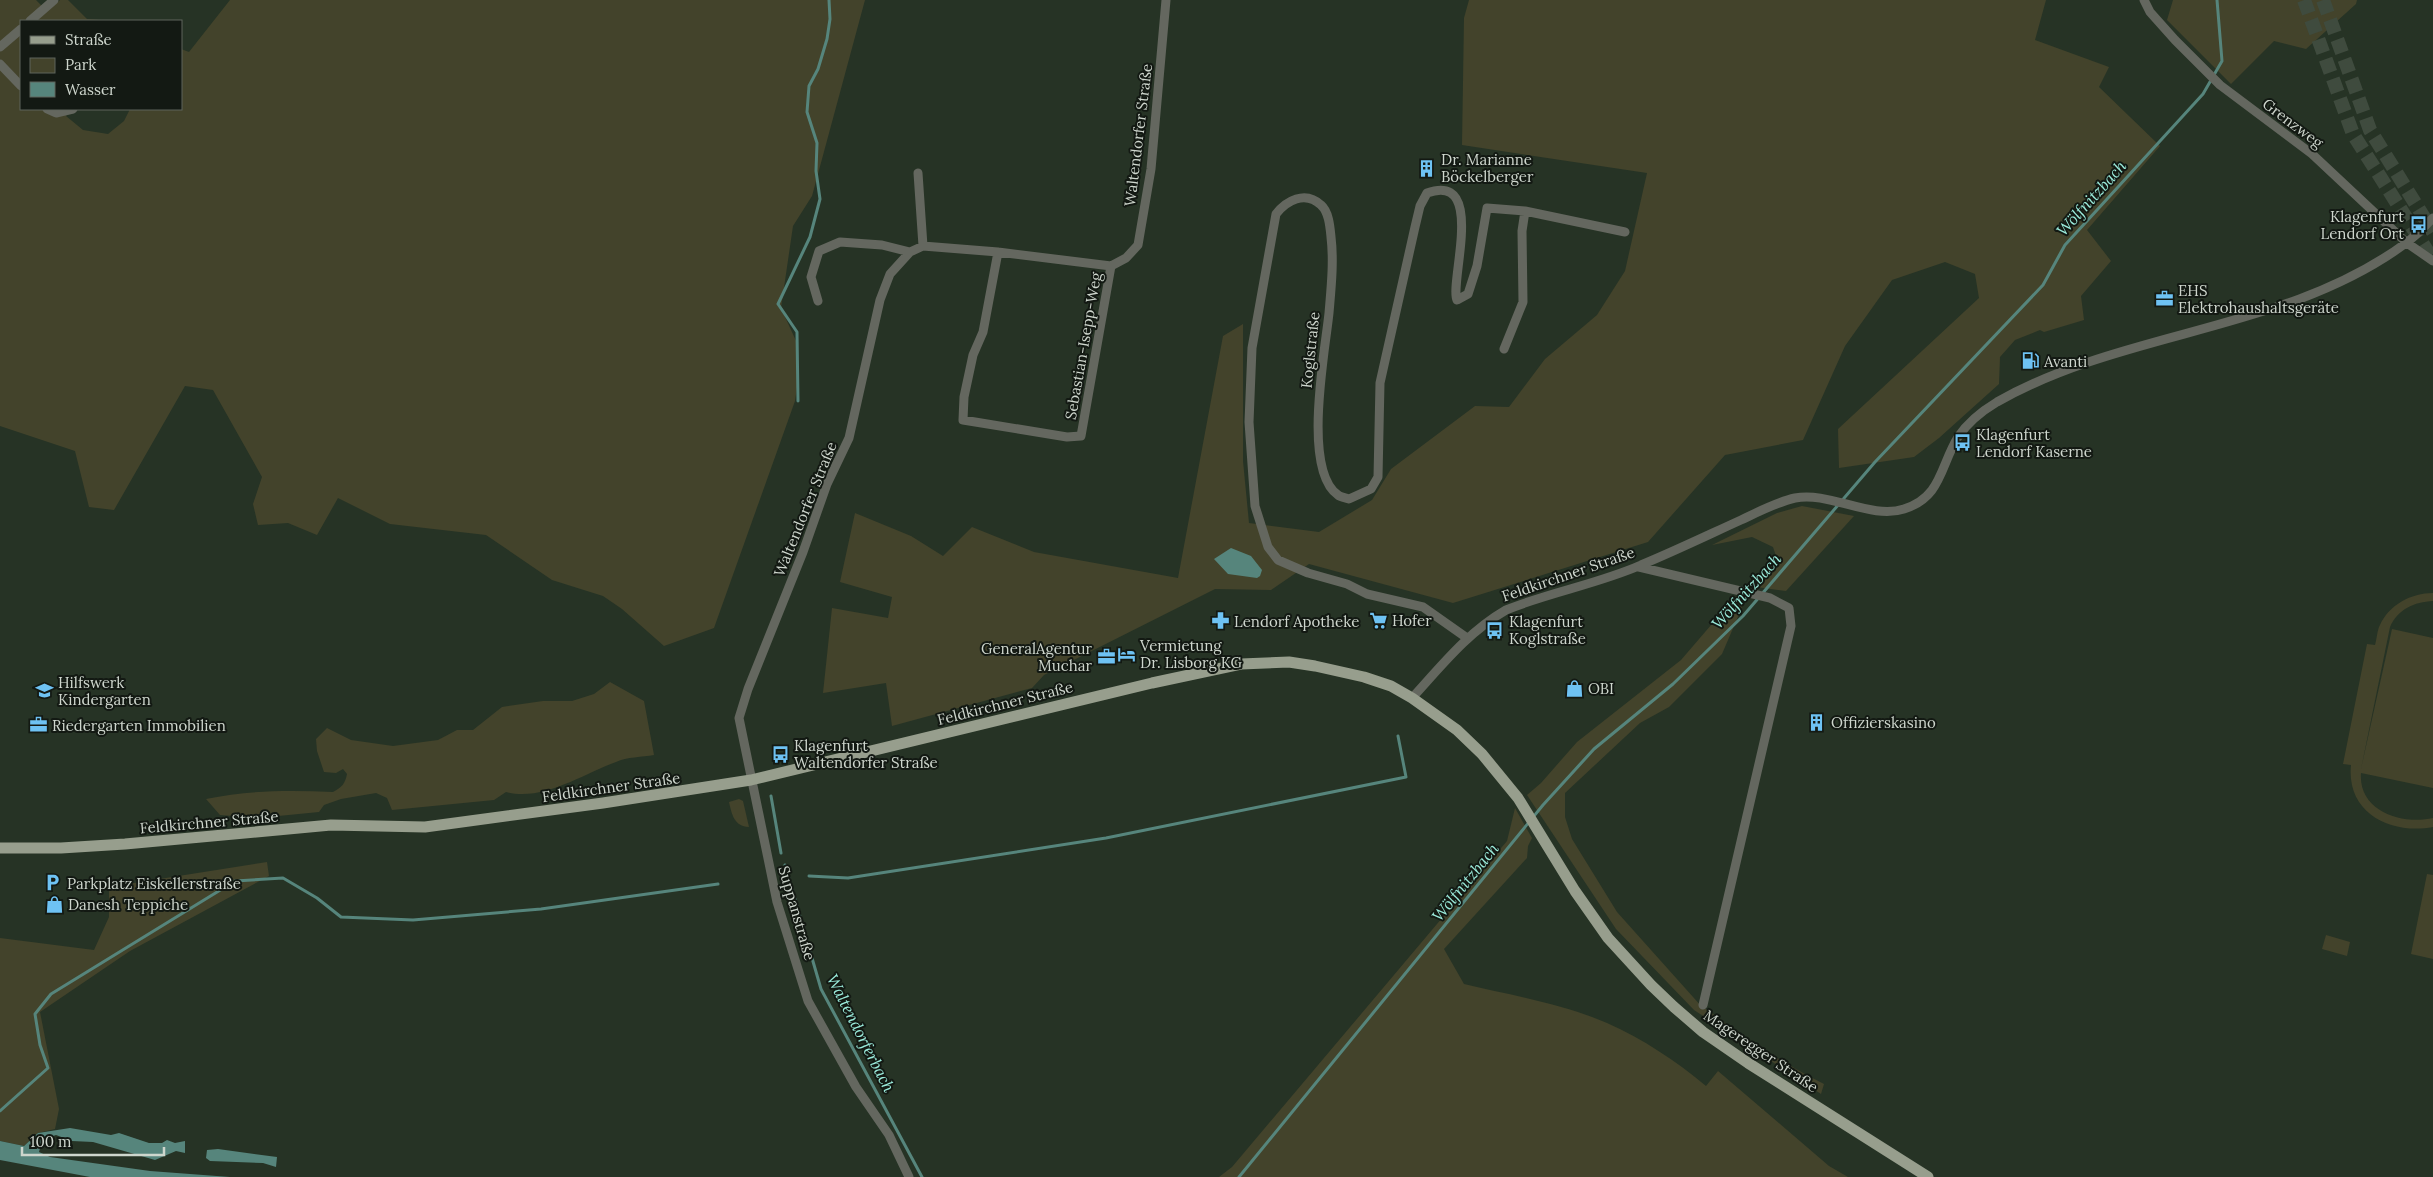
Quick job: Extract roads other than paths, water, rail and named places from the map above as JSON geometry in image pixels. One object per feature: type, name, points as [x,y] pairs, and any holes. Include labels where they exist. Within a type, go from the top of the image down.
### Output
[{"type":"main road","name":"Feldkirchner Straße","points":[[0,848],[61,848],[125,844],[331,825],[425,827],[671,794],[751,780],[1152,683],[1241,664],[1289,662],[1316,666],[1364,677],[1412,698]]},
{"type":"main road","name":"Mageregger Straße","points":[[1412,698],[1457,730],[1518,798],[1575,891],[1608,938],[1651,986],[1724,1048],[1928,1177]]},
{"type":"street","points":[[31,20],[54,0]]},
{"type":"street","name":"Waltendorfer Straße","points":[[751,780],[740,718],[748,689],[803,552],[827,484],[849,438],[880,300],[890,274],[910,252],[923,246],[998,252],[1111,266],[1126,258],[1138,244],[1152,169],[1166,0]]},
{"type":"street","name":"Grenzweg","points":[[2144,0],[2150,12],[2175,40],[2220,85],[2312,154],[2407,243],[2433,261]]},
{"type":"street","points":[[0,48],[20,30]]},
{"type":"street","points":[[0,64],[20,85]]},
{"type":"street","points":[[49,110],[56,113],[69,110]]},
{"type":"street","points":[[918,173],[923,246]]},
{"type":"street","name":"Koglstraße","points":[[1467,638],[1423,607],[1367,594],[1348,584],[1308,573],[1278,560],[1268,547],[1254,497],[1249,422],[1252,348],[1276,214],[1283,204],[1292,199],[1301,198],[1312,200],[1321,205],[1328,217],[1332,238],[1329,312],[1318,405],[1318,434],[1322,468],[1328,484],[1338,496],[1349,499],[1371,489],[1378,477],[1380,383],[1414,227],[1420,206],[1427,193],[1439,189],[1447,191],[1455,198],[1459,207],[1463,235],[1454,294],[1458,300],[1468,294],[1478,266],[1488,208],[1525,211],[1626,232]]},
{"type":"street","points":[[1504,349],[1523,302],[1522,231],[1525,211]]},
{"type":"street","name":"Feldkirchner Straße","points":[[1412,698],[1467,638],[1489,620],[1506,610],[1638,567],[1784,501],[1807,497],[1884,511],[1901,510],[1917,504],[1932,492],[1942,476],[1957,438],[1969,423],[1989,408],[2020,390],[2095,361],[2285,304],[2361,272],[2407,243],[2433,218]]},
{"type":"street","points":[[818,301],[811,277],[819,251],[840,242],[882,245],[910,252]]},
{"type":"street","name":"Sebastian-Isepp-Weg","points":[[998,252],[983,332],[972,356],[964,397],[963,420],[1067,437],[1082,436],[1111,266]]},
{"type":"street","name":"Mageregger Straße","points":[[1638,567],[1770,598],[1789,608],[1791,626],[1703,1005]]},
{"type":"street","name":"Suppanstraße","points":[[751,780],[777,902],[808,1001],[856,1086],[889,1135],[909,1177]]},
{"type":"water","points":[[1231,548],[1251,556],[1262,570],[1260,576],[1257,578],[1228,574],[1214,559]]},
{"type":"water","points":[[70,1128],[111,1135],[119,1133],[149,1143],[162,1143],[167,1140],[175,1143],[185,1141],[185,1153],[176,1151],[155,1160],[93,1142],[72,1141],[56,1135],[42,1140],[39,1152],[50,1157],[150,1171],[230,1177],[90,1177],[0,1160],[0,1141],[24,1146],[38,1133]]},
{"type":"water","points":[[218,1149],[277,1157],[276,1167],[263,1163],[210,1161],[206,1158],[207,1150]]},
{"type":"waterway","name":"Waltendorferbach","points":[[798,401],[797,332],[778,304],[810,237],[820,199],[816,171],[817,143],[807,112],[809,86],[818,69],[827,39],[830,19],[829,0]]},
{"type":"waterway","name":"Wölfnitzbach","points":[[1239,1177],[1543,805],[1594,749],[1673,684],[1743,616],[1875,462],[2043,285],[2065,245],[2203,94],[2222,61],[2217,0]]},
{"type":"waterway","points":[[809,876],[848,878],[1106,838],[1406,777],[1398,736]]},
{"type":"waterway","name":"Waltendorferbach","points":[[771,796],[781,853]]},
{"type":"waterway","name":"Waltendorferbach","points":[[785,865],[821,989],[922,1177]]},
{"type":"waterway","points":[[0,1111],[48,1068],[40,1045],[35,1014],[51,994],[235,881],[283,878],[317,898],[341,917],[413,920],[541,909],[718,884]]},
{"type":"tunnel","points":[[2304,0],[2353,134],[2433,260]]},
{"type":"tunnel","points":[[2323,0],[2370,130],[2433,232]]},
{"type":"place","name":"Dr. Marianne Böckelberger","points":[[1427,168]]},
{"type":"place","name":"Klagenfurt Lendorf Ort","points":[[2418,225]]},
{"type":"place","name":"EHS Elektrohaushaltsgeräte","points":[[2164,299]]},
{"type":"place","name":"Avanti","points":[[2030,361]]},
{"type":"place","name":"Klagenfurt Lendorf Kaserne","points":[[1962,443]]},
{"type":"place","name":"Hofer","points":[[1378,620]]},
{"type":"place","name":"Lendorf Apotheke","points":[[1220,621]]},
{"type":"place","name":"Klagenfurt Koglstraße","points":[[1495,630]]},
{"type":"place","name":"Vermietung Dr. Lisborg KG","points":[[1126,654]]},
{"type":"place","name":"GeneralAgentur Muchar","points":[[1106,657]]},
{"type":"place","name":"OBI","points":[[1574,688]]},
{"type":"place","name":"Hilfswerk Kindergarten","points":[[44,691]]},
{"type":"place","name":"Offizierskasino","points":[[1817,722]]},
{"type":"place","name":"Riedergarten Immobilien","points":[[38,725]]},
{"type":"place","name":"Klagenfurt Waltendorfer Straße","points":[[780,754]]},
{"type":"place","name":"Parkplatz Eiskellerstraße","points":[[53,883]]},
{"type":"place","name":"Danesh Teppiche","points":[[54,904]]}]
